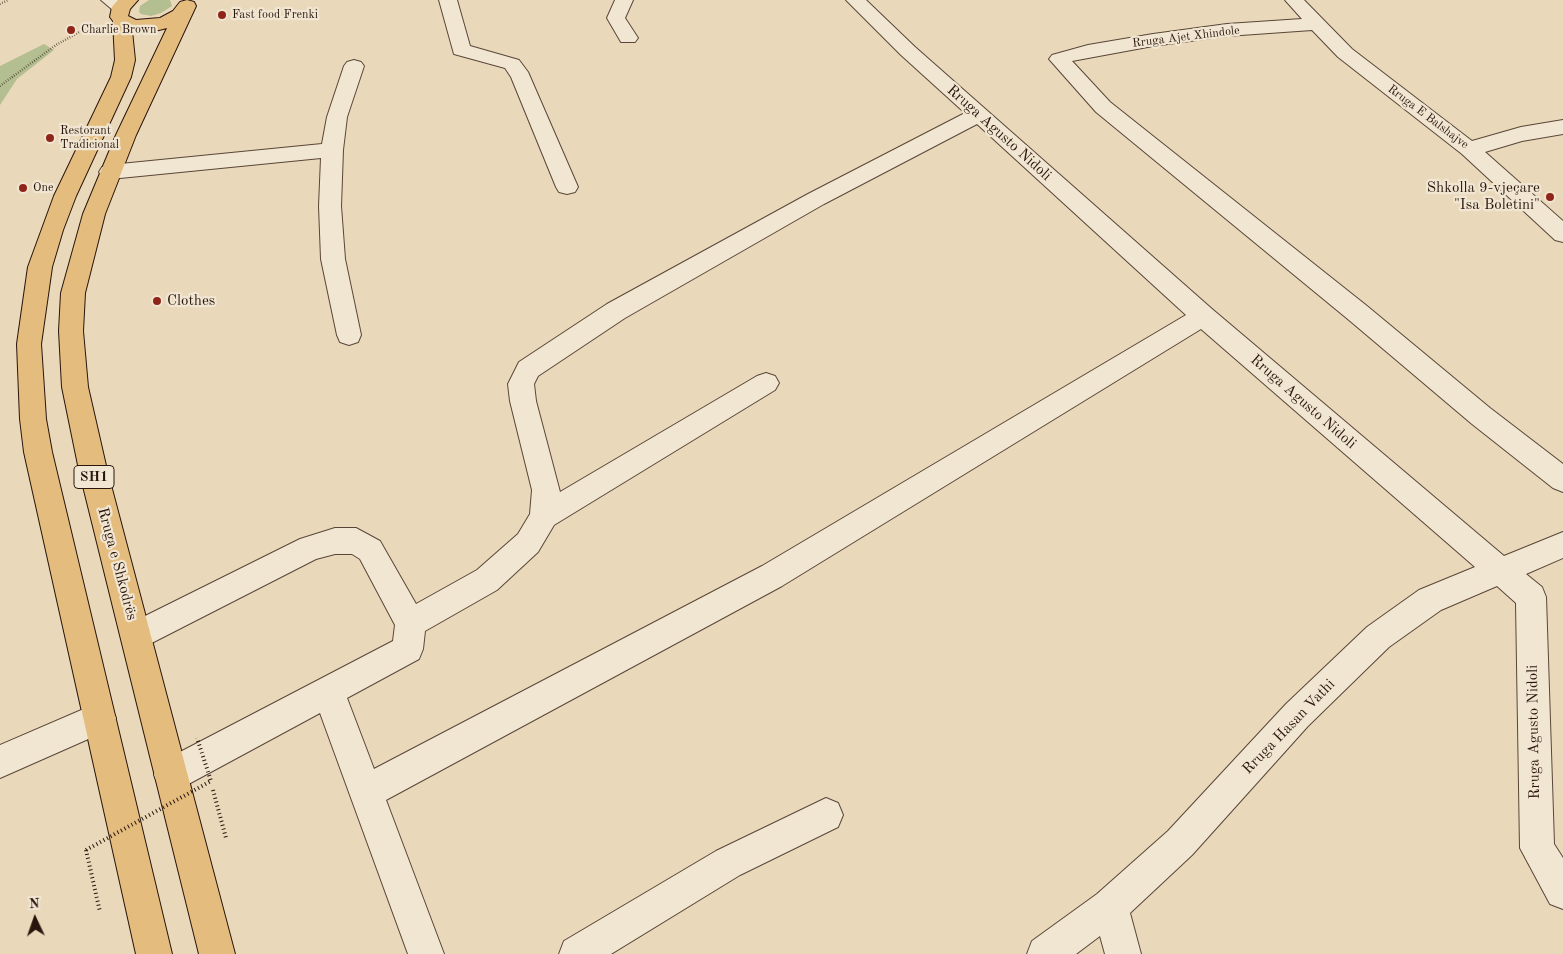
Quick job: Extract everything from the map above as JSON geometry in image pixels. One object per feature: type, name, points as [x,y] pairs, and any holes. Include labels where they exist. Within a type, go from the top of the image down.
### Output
[{"type":"main road","name":"SH1","points":[[121,7],[136,26],[156,25],[172,20],[187,4]]},
{"type":"main road","name":"Rruga e Shkodrës","points":[[187,4],[110,172],[94,214],[73,292],[71,331],[75,387],[93,470],[217,954]]},
{"type":"main road","points":[[121,7],[125,60],[121,77],[65,196],[52,230],[40,267],[29,344],[33,419],[38,452],[154,954]]},
{"type":"street","points":[[448,0],[461,50],[512,64],[521,76],[567,187]]},
{"type":"street","points":[[624,0],[616,18],[628,38]]},
{"type":"street","name":"Rruga Agusto Nidoli","points":[[855,0],[978,115],[1203,316],[1531,597],[1537,848],[1563,891]]},
{"type":"street","name":"Rruga E Balshajve","points":[[1294,0],[1315,24],[1345,53],[1469,149],[1563,234]]},
{"type":"street","name":"Rruga Ajet Xhindole","points":[[1315,24],[1228,30],[1154,40],[1088,51],[1059,59],[1103,107],[1358,313],[1480,416],[1563,480]]},
{"type":"street","points":[[350,335],[333,259],[330,206],[332,150],[337,117],[354,66]]},
{"type":"street","points":[[410,623],[488,580],[528,542],[544,516],[546,490],[523,401],[521,384],[528,369],[616,311],[816,199],[978,115]]},
{"type":"street","points":[[1469,149],[1521,134],[1563,127]]},
{"type":"street","points":[[110,172],[332,150]]},
{"type":"street","points":[[366,792],[452,744],[772,576],[1203,316]]},
{"type":"street","points":[[544,516],[766,383]]},
{"type":"street","points":[[136,636],[310,548],[335,541],[356,541],[370,550],[410,623],[408,649],[171,775]]},
{"type":"street","name":"Rruga Hasan Vathi","points":[[1045,954],[1110,907],[1180,843],[1297,715],[1378,637],[1430,600],[1563,545]]},
{"type":"street","points":[[328,690],[426,954]]},
{"type":"street","points":[[0,762],[100,718]]},
{"type":"street","points":[[577,954],[728,863],[826,815]]},
{"type":"street","points":[[1110,907],[1123,954]]},
{"type":"path","points":[[0,4],[8,0]]},
{"type":"path","points":[[0,86],[56,45],[121,7]]},
{"type":"path","points":[[197,738],[226,838]]},
{"type":"path","points":[[100,912],[86,850],[211,781]]},
{"type":"green space","points":[[149,0],[170,0],[172,6],[161,13],[151,16],[141,14],[139,12],[140,6]]},
{"type":"green space","points":[[44,44],[54,50],[17,79],[0,105],[0,66]]},
{"type":"place","name":"Fast food Frenki","points":[[222,15]]},
{"type":"place","name":"Charlie Brown","points":[[71,30]]},
{"type":"place","name":"Restorant Tradicional","points":[[50,138]]},
{"type":"place","name":"One","points":[[23,188]]},
{"type":"place","name":"Shkolla 9-vjeçare \"Isa Boletini\"","points":[[1550,197]]},
{"type":"place","name":"Clothes","points":[[157,301]]}]
